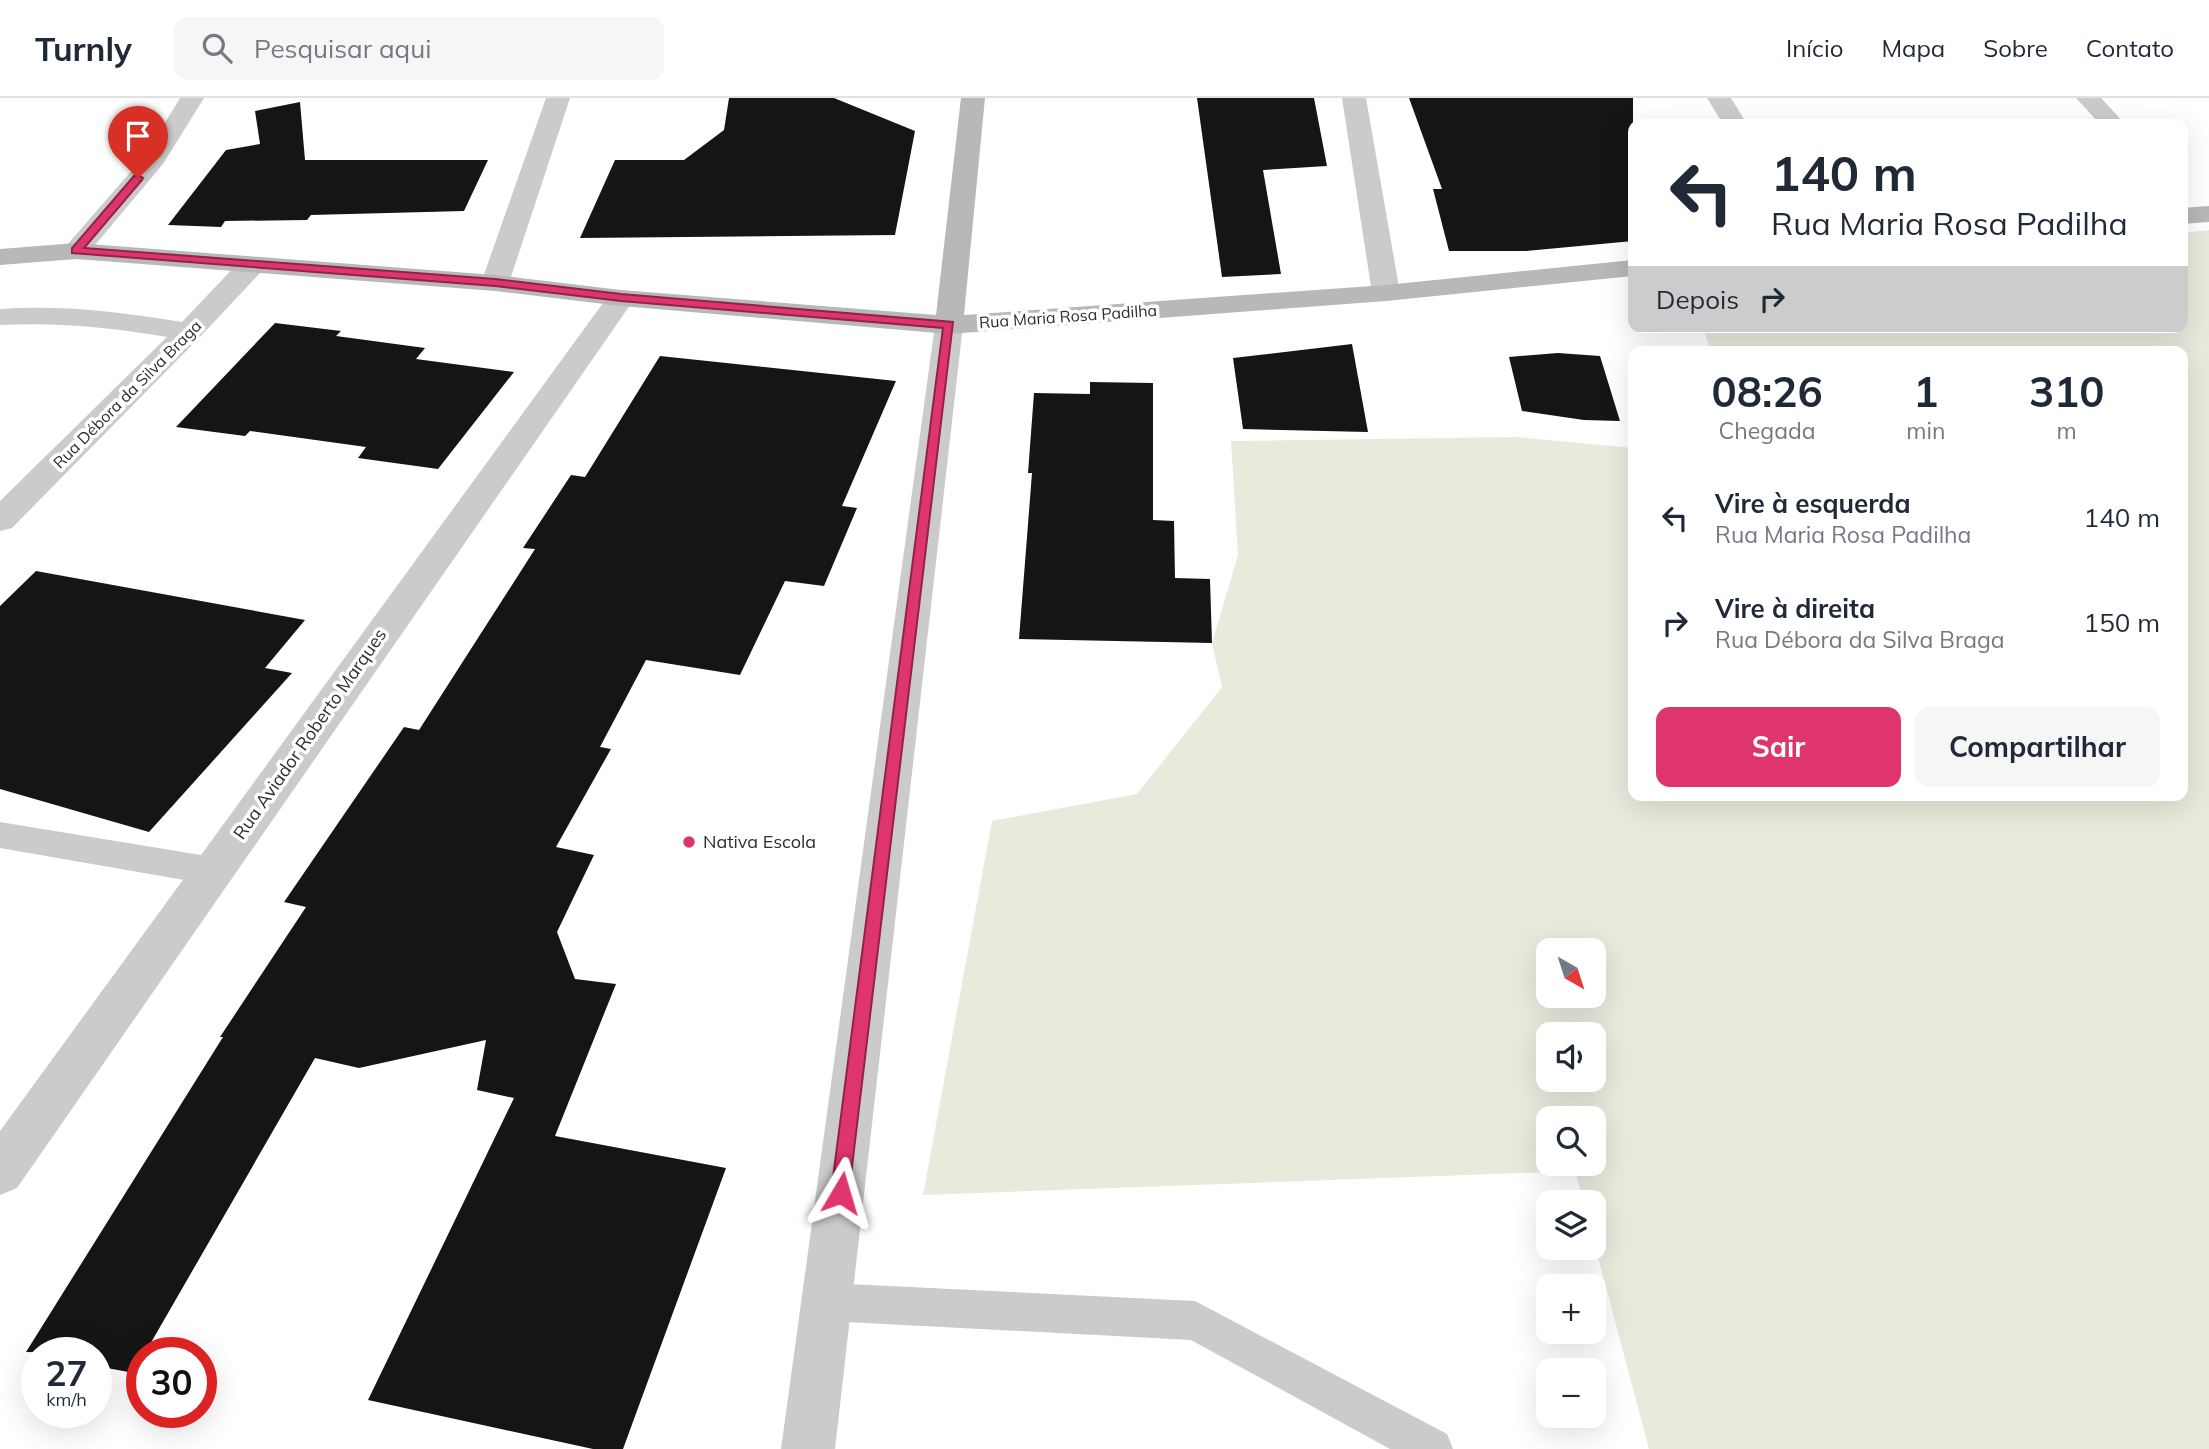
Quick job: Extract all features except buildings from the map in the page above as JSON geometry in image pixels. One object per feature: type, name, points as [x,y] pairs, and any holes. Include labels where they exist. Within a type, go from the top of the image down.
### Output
[{"type":"main road","points":[[949,325],[973,98]]},
{"type":"main road","name":"Rua Maria Rosa Padilha","points":[[0,257],[76,251],[495,283],[621,298],[949,325],[1387,293],[1628,269]]},
{"type":"street","points":[[76,251],[153,160],[181,123],[192,98]]},
{"type":"street","points":[[495,283],[558,98]]},
{"type":"street","points":[[1354,98],[1387,293]]},
{"type":"street","points":[[1719,98],[1732,119]]},
{"type":"street","points":[[2088,98],[2108,119]]},
{"type":"street","name":"Rua Débora da Silva Braga","points":[[0,520],[189,332],[251,266]]},
{"type":"street","name":"Rua Aviador Roberto Marques","points":[[0,1171],[621,298]]},
{"type":"street","points":[[0,317],[52,314],[105,318],[189,332]]},
{"type":"street","points":[[808,1449],[949,325]]},
{"type":"lane","points":[[0,835],[213,871]]},
{"type":"lane","points":[[827,1302],[1195,1321],[1432,1449]]},
{"type":"shaded area","points":[[2209,230],[2209,1449],[1649,1449],[1606,1287],[1606,1274],[1603,1274],[1599,1260],[1606,1260],[1606,1190],[1581,1190],[1576,1176],[1606,1176],[1606,1106],[1536,1106],[1536,1172],[923,1195],[992,821],[1137,794],[1222,687],[1212,643],[1238,555],[1231,441],[1517,437],[1628,448],[1628,801],[2188,801],[2188,346],[1709,346],[1705,333],[2188,333],[2188,232]]},
{"type":"place","name":"Nativa Escola","points":[[689,842]]},
{"type":"route","points":[[138,178],[76,251],[495,283],[621,298],[949,325],[841,1193]]}]
